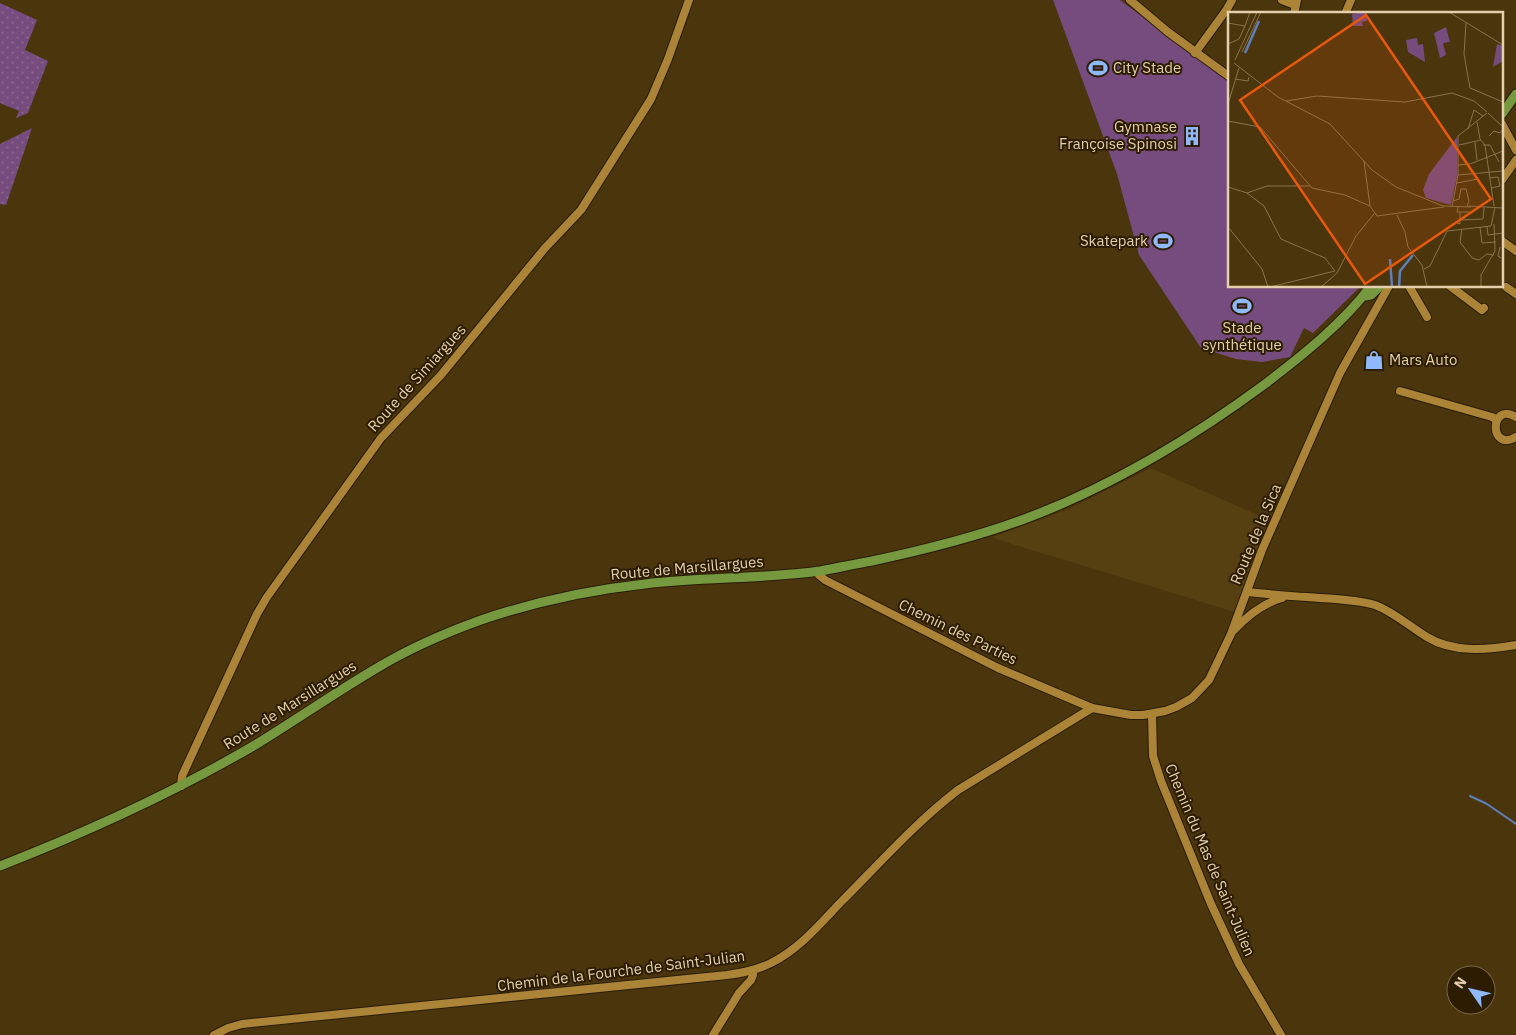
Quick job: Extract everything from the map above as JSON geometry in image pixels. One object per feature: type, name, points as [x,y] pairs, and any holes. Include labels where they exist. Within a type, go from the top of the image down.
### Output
[{"type":"main road","points":[[1504,111],[1516,94]]},
{"type":"main road","name":"Route de Marsillargues","points":[[0,866],[125,813],[181,786],[254,745],[379,666],[438,637],[480,620],[543,602],[594,591],[646,584],[817,571],[899,555],[980,534],[1027,518],[1087,492],[1189,437],[1235,406],[1306,351],[1365,297],[1370,288]]},
{"type":"main road","name":"Route de Marsillargues","points":[[1365,297],[1371,295],[1378,288]]},
{"type":"street","name":"Route de Simiargues","points":[[181,786],[182,776],[257,614],[267,597],[376,444],[444,371],[545,248],[575,218],[651,99],[668,59],[689,0]]},
{"type":"street","points":[[1130,0],[1195,53],[1228,76]]},
{"type":"street","points":[[1195,53],[1232,0]]},
{"type":"street","points":[[1282,0],[1295,6]]},
{"type":"street","points":[[1346,12],[1351,0]]},
{"type":"street","points":[[1504,128],[1516,150]]},
{"type":"street","points":[[1504,177],[1516,160]]},
{"type":"street","points":[[1504,243],[1516,251]]},
{"type":"street","points":[[1506,287],[1516,294]]},
{"type":"street","name":"Route de la Sica","points":[[1092,708],[1131,715],[1152,714],[1176,707],[1192,698],[1209,680],[1231,634],[1262,550],[1340,373],[1388,288]]},
{"type":"street","points":[[1410,288],[1427,317]]},
{"type":"street","points":[[1453,288],[1482,310],[1484,308]]},
{"type":"street","points":[[1400,391],[1497,420]]},
{"type":"street","points":[[1516,417],[1504,414],[1497,420],[1495,429],[1500,437],[1508,440],[1516,437]]},
{"type":"street","name":"Chemin des Parties","points":[[817,571],[825,580],[998,668],[1092,708]]},
{"type":"street","points":[[1247,592],[1342,600],[1374,605],[1429,638],[1445,645],[1466,650],[1516,645]]},
{"type":"street","points":[[1231,634],[1243,620],[1271,601],[1286,596]]},
{"type":"street","name":"Chemin de la Fourche de Saint-Julian","points":[[214,1035],[242,1024],[708,978],[753,970],[777,959],[802,942],[938,805],[958,790],[1092,708]]},
{"type":"street","name":"Chemin du Mas de Saint-Julien","points":[[1152,714],[1153,756],[1161,781],[1211,904],[1239,964],[1281,1035]]},
{"type":"street","points":[[713,1035],[735,999],[751,980],[753,970]]},
{"type":"shaded area","points":[[1053,0],[1120,0],[1228,81],[1228,288],[1359,288],[1313,333],[1304,328],[1290,357],[1262,362],[1236,359],[1201,348],[1139,255],[1117,174]]},
{"type":"shaded area","points":[[0,3],[37,20],[25,50],[48,61],[28,113],[16,118],[19,111],[0,103]]},
{"type":"shaded area","points":[[32,128],[6,205],[0,204],[0,144]]},
{"type":"shaded area","points":[[1151,468],[1267,519],[1235,612],[993,537],[1069,509]]},
{"type":"waterway","points":[[1470,796],[1487,804],[1516,824]]},
{"type":"place","name":"City Stade","points":[[1098,68]]},
{"type":"place","name":"Gymnase Françoise Spinosi","points":[[1192,136]]},
{"type":"place","name":"Skatepark","points":[[1163,241]]},
{"type":"place","name":"Stade synthétique","points":[[1242,306]]},
{"type":"place","name":"Mars Auto","points":[[1374,360]]}]
